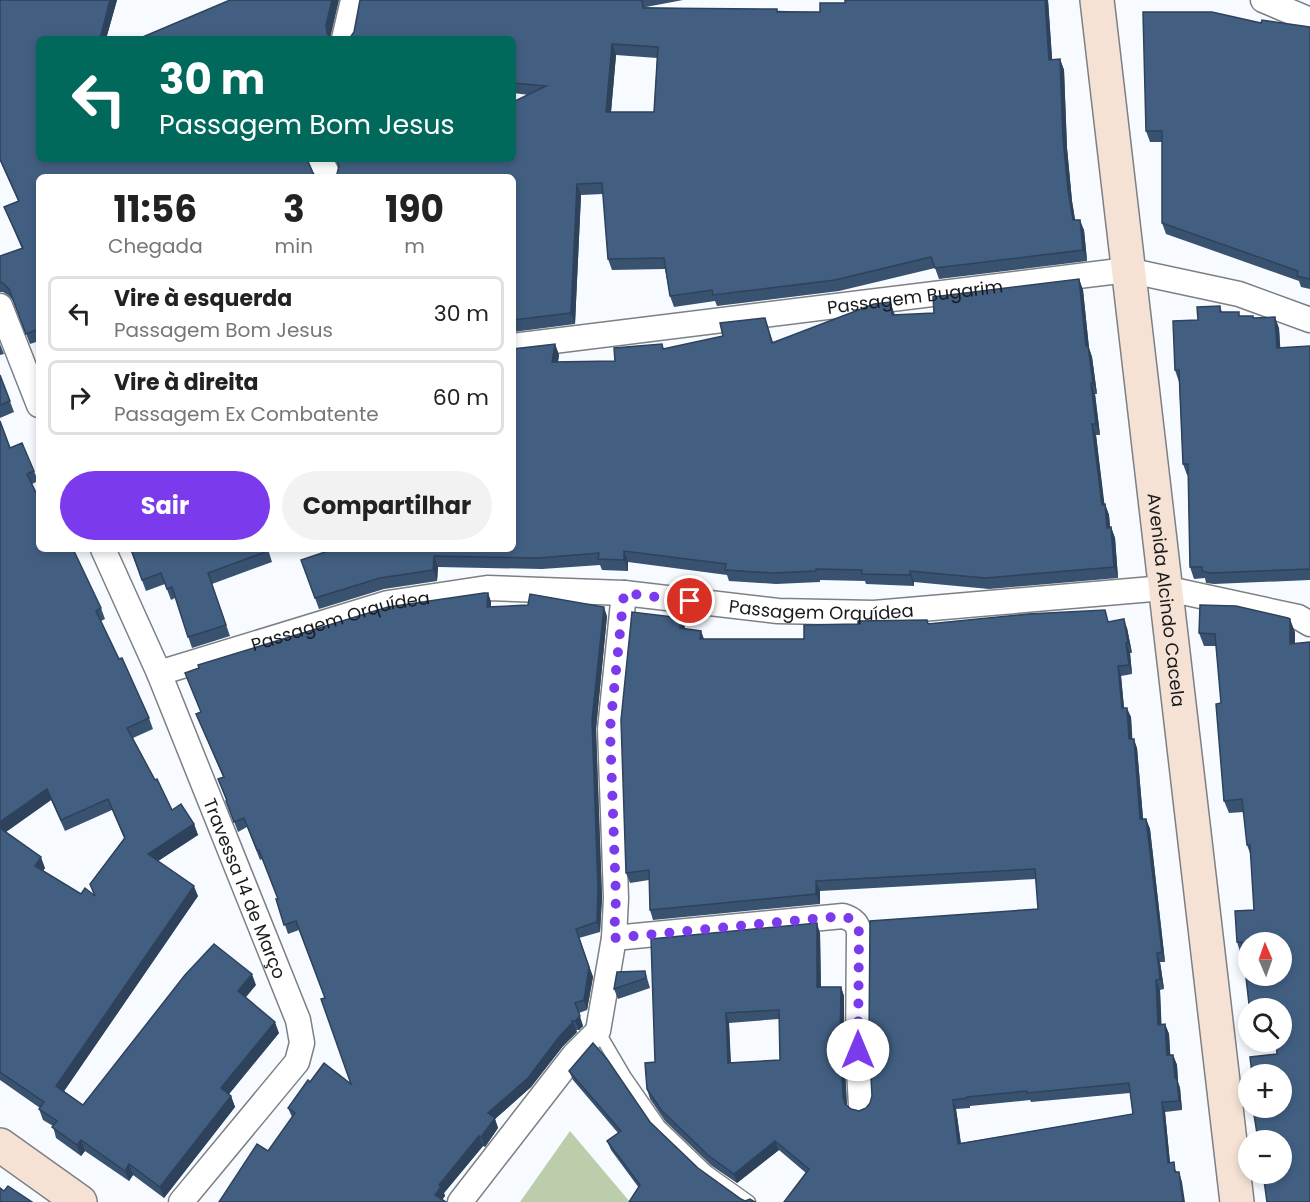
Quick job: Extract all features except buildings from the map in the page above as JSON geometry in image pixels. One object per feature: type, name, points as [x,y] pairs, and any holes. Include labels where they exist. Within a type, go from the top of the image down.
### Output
[{"type":"main road","name":"Avenida Alcindo Cacela","points":[[1097,0],[1237,1202]]},
{"type":"main road","points":[[0,1145],[80,1202]]},
{"type":"street","points":[[345,36],[353,0]]},
{"type":"street","points":[[1263,0],[1310,20]]},
{"type":"street","name":"Passagem Bugarim","points":[[516,346],[1127,270],[1239,294],[1310,320]]},
{"type":"street","points":[[0,306],[36,397]]},
{"type":"street","name":"Travessa 14 de Março","points":[[104,552],[159,673],[298,1020],[302,1042],[297,1062],[181,1202]]},
{"type":"street","name":"Passagem Orquídea","points":[[159,673],[388,603],[487,588],[624,593],[778,611],[874,613],[1164,588],[1298,617],[1310,624]]},
{"type":"street","points":[[460,1202],[574,1055],[598,1031],[614,938],[616,898],[610,729],[624,593]]},
{"type":"street","points":[[614,938],[843,916],[852,919],[859,933],[858,1050],[861,1106]]},
{"type":"lane","points":[[598,1031],[625,1077],[659,1126],[707,1172],[749,1202]]},
{"type":"green space","points":[[570,1131],[630,1202],[520,1202]]},
{"type":"route","points":[[690,601],[624,593],[610,729],[616,898],[614,938],[843,916],[852,919],[859,933],[858,1050]]}]
